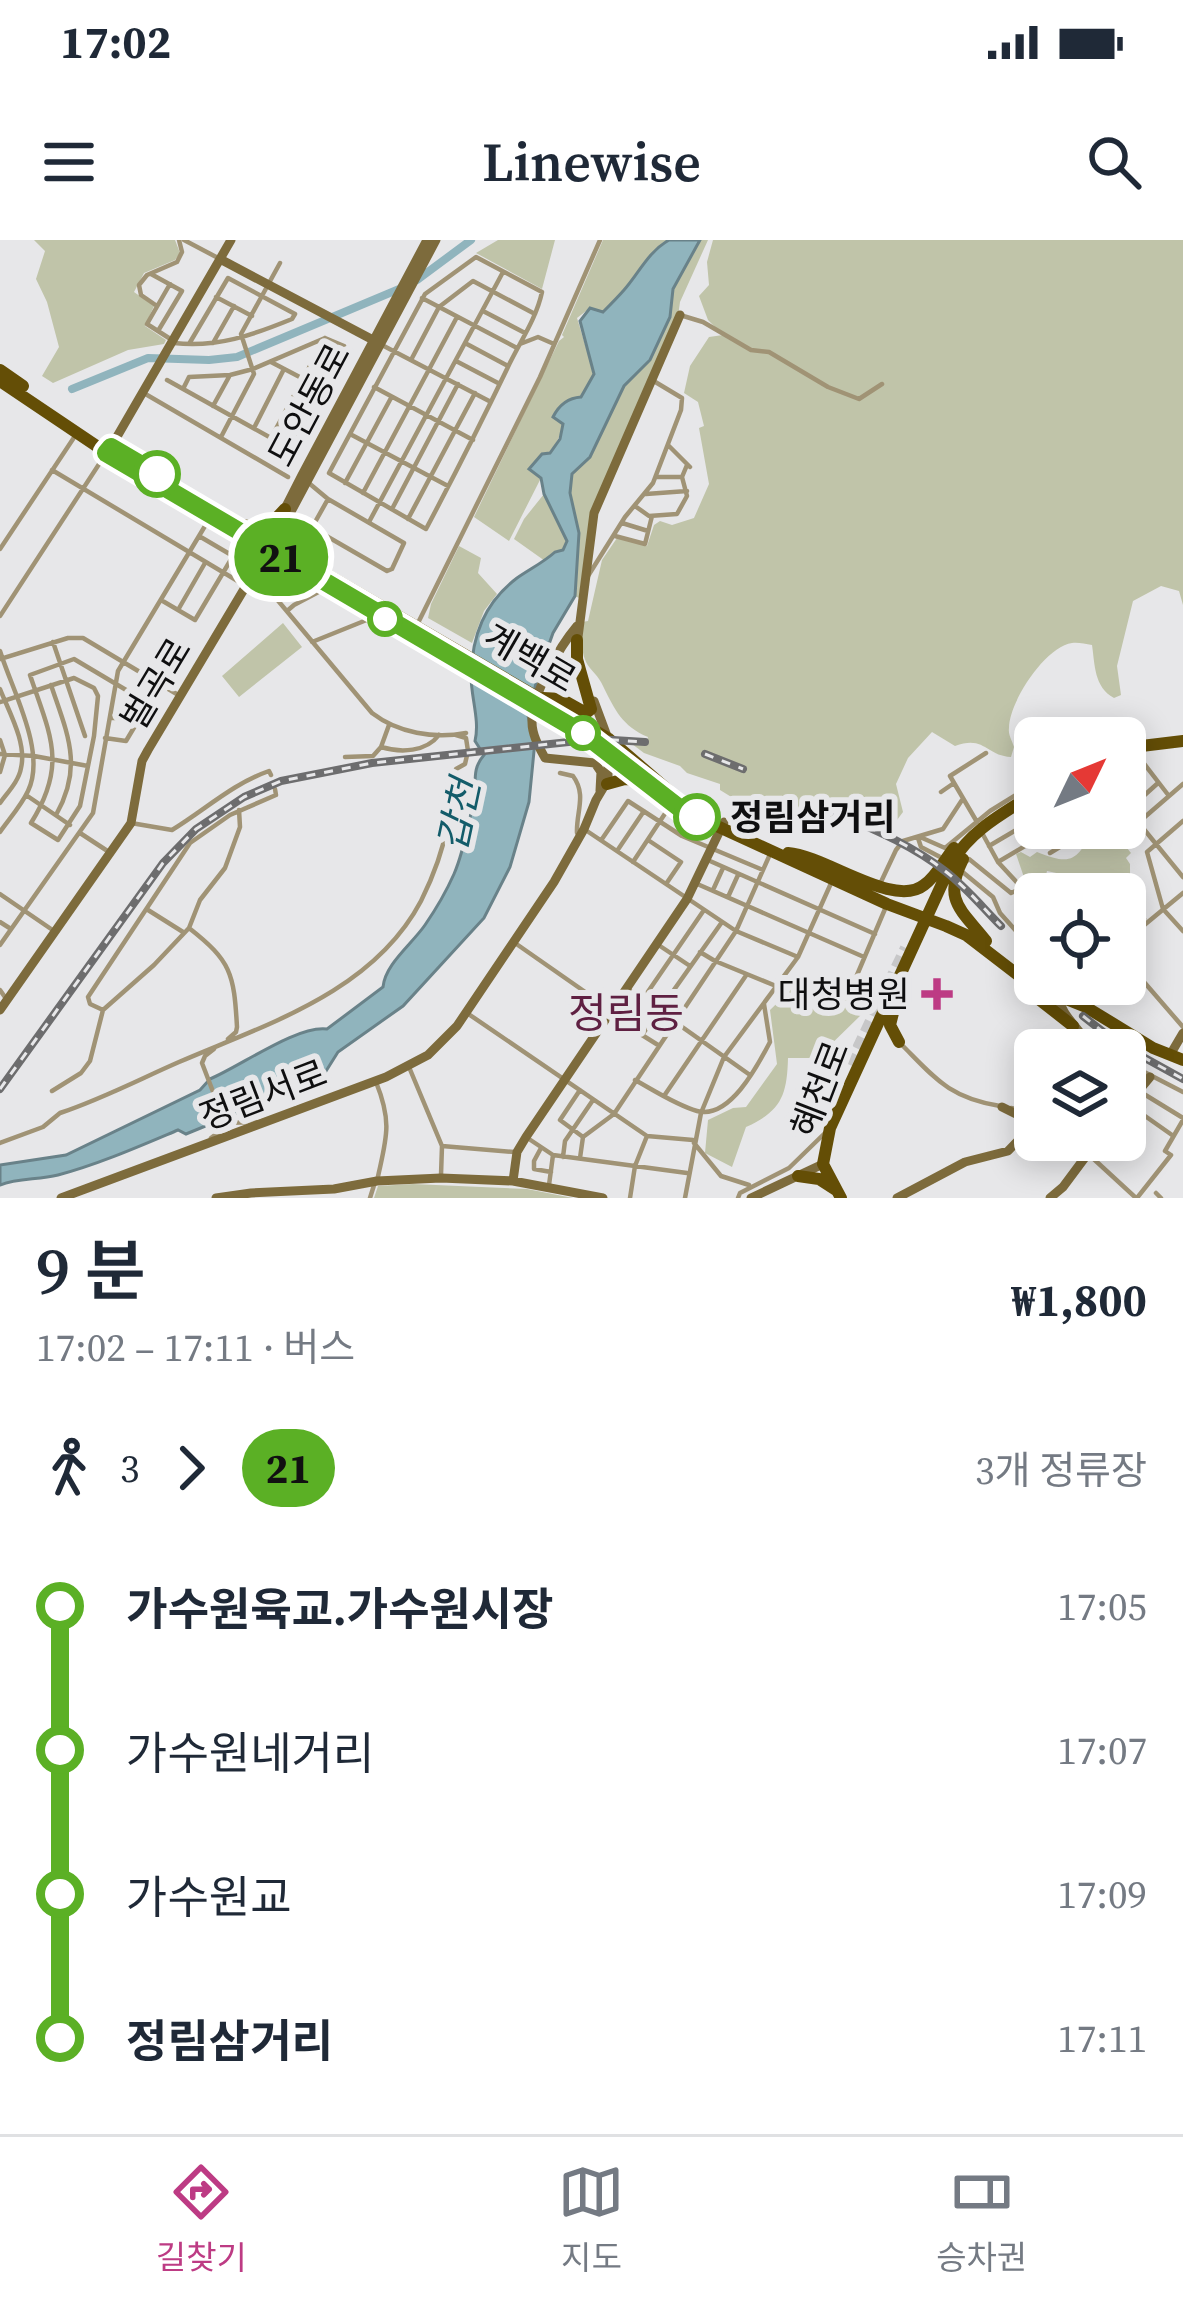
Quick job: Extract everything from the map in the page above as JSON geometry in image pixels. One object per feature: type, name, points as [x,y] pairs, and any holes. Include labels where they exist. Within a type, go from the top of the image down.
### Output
[{"type":"main road","name":"계백로","points":[[0,370],[109,450],[212,515],[307,562],[464,659]]},
{"type":"main road","name":"계백로","points":[[0,381],[76,433],[242,525],[379,615],[543,701],[685,804],[722,825]]},
{"type":"main road","points":[[242,525],[266,530],[286,514]]},
{"type":"main road","points":[[286,514],[284,541],[307,562]]},
{"type":"main road","points":[[543,701],[561,699],[586,712],[591,709],[577,659],[577,640]]},
{"type":"main road","name":"계백로","points":[[543,701],[682,810],[966,935],[1014,972]]},
{"type":"main road","points":[[1146,745],[1183,741]]},
{"type":"main road","points":[[604,787],[625,779],[644,781]]},
{"type":"main road","points":[[780,851],[806,854],[897,893],[917,890],[976,830],[1014,806]]},
{"type":"main road","points":[[899,1042],[890,1025],[890,1008],[976,830]]},
{"type":"main road","name":"계백로","points":[[780,851],[833,880],[945,918],[1014,963]]},
{"type":"main road","points":[[961,865],[954,897],[986,941]]},
{"type":"main road","points":[[886,897],[910,918],[914,930],[906,948]]},
{"type":"main road","points":[[890,1008],[928,936],[966,935]]},
{"type":"main road","points":[[1000,962],[1017,983],[1073,1026]]},
{"type":"main road","name":"계백로","points":[[1083,1005],[1177,1055]]},
{"type":"main road","name":"계백로","points":[[1095,1005],[1177,1055]]},
{"type":"main road","name":"혜천로","points":[[839,1194],[824,1161],[830,1128],[890,1008]]},
{"type":"main road","points":[[1073,1026],[1072,1009],[1089,1009]]},
{"type":"main road","points":[[866,1050],[881,1040],[899,1042]]},
{"type":"main road","points":[[830,1128],[827,1114],[850,1065]]},
{"type":"main road","points":[[798,1176],[819,1180],[839,1194]]},
{"type":"street","points":[[181,240],[491,402]]},
{"type":"street","points":[[157,306],[141,295],[139,287],[144,278],[177,262],[181,240]]},
{"type":"street","points":[[0,616],[109,450],[231,240]]},
{"type":"street","name":"도안동로","points":[[305,477],[431,240]]},
{"type":"street","name":"도안동로","points":[[398,302],[431,240]]},
{"type":"street","points":[[416,627],[600,240]]},
{"type":"street","points":[[476,257],[503,272],[542,292],[536,314],[426,529],[328,473],[422,298],[476,257]]},
{"type":"street","points":[[221,437],[254,374],[241,334],[280,263]]},
{"type":"street","points":[[369,522],[503,272]]},
{"type":"street","points":[[151,274],[182,291],[158,332]]},
{"type":"street","points":[[170,284],[147,325],[171,343],[189,344],[212,344],[242,341],[294,318],[294,312],[226,279],[189,344]]},
{"type":"street","points":[[411,360],[439,308],[473,281],[536,314]]},
{"type":"street","points":[[216,297],[252,316]]},
{"type":"street","points":[[422,298],[518,346],[538,338],[554,344]]},
{"type":"street","points":[[212,344],[234,306]]},
{"type":"street","points":[[482,310],[525,333]]},
{"type":"street","points":[[604,787],[608,763],[594,737],[577,640],[584,583],[598,500],[680,315],[703,322],[752,350],[769,352],[850,397],[860,399],[882,384]]},
{"type":"street","points":[[362,493],[457,317]]},
{"type":"street","points":[[271,439],[326,338]]},
{"type":"street","points":[[167,380],[253,429],[289,448],[344,346],[326,338],[230,375],[189,377],[183,389]]},
{"type":"street","name":"도안동로","points":[[269,546],[339,397],[377,342]]},
{"type":"street","points":[[465,343],[508,366]]},
{"type":"street","points":[[456,361],[500,384]]},
{"type":"street","points":[[272,362],[339,397]]},
{"type":"street","points":[[253,429],[284,369]]},
{"type":"street","points":[[213,406],[230,375]]},
{"type":"street","points":[[584,583],[646,494],[668,446],[683,401],[652,380]]},
{"type":"street","points":[[392,509],[458,384]]},
{"type":"street","points":[[374,387],[472,440]]},
{"type":"street","points":[[142,392],[288,477],[298,492],[328,499]]},
{"type":"street","points":[[408,519],[475,393]]},
{"type":"street","points":[[345,483],[392,396]]},
{"type":"street","points":[[0,549],[76,433]]},
{"type":"street","points":[[350,434],[448,486]]},
{"type":"street","points":[[635,506],[652,516],[677,514],[687,491],[682,477],[688,466],[668,446]]},
{"type":"street","points":[[52,470],[246,586]]},
{"type":"street","points":[[288,477],[305,477],[328,499],[404,542],[392,569],[387,571],[316,530],[314,524],[328,499]]},
{"type":"street","points":[[656,477],[682,477]]},
{"type":"street","points":[[646,494],[687,491]]},
{"type":"street","points":[[0,945],[93,813],[114,683],[212,515]]},
{"type":"street","points":[[615,536],[645,544],[652,516]]},
{"type":"street","points":[[622,523],[648,531]]},
{"type":"street","points":[[199,536],[233,556],[223,572]]},
{"type":"street","name":"벌곡로","points":[[0,1010],[2,996],[131,823],[142,761],[269,546]]},
{"type":"street","points":[[178,610],[206,562]]},
{"type":"street","name":"벌곡로","points":[[160,600],[195,620],[223,572]]},
{"type":"street","points":[[254,572],[371,713],[423,734],[466,733]]},
{"type":"street","points":[[287,611],[330,586]]},
{"type":"street","points":[[0,598],[8,603]]},
{"type":"street","points":[[312,642],[379,615]]},
{"type":"street","points":[[578,625],[534,704],[532,725],[546,759],[595,763],[604,787]]},
{"type":"street","points":[[0,832],[26,795],[34,771],[34,755],[1,656],[83,638],[180,696]]},
{"type":"street","points":[[53,642],[90,736]]},
{"type":"street","points":[[2,702],[35,690],[74,678],[94,688],[98,696],[80,806],[58,840],[31,823],[48,795],[54,760],[52,743],[35,690],[30,674],[74,658],[148,703]]},
{"type":"street","points":[[105,738],[126,741],[160,684]]},
{"type":"street","points":[[51,685],[73,753],[64,799],[56,814]]},
{"type":"street","points":[[0,689],[22,754],[18,776],[0,803]]},
{"type":"street","points":[[108,718],[118,718],[132,694]]},
{"type":"street","points":[[345,757],[368,757],[381,747],[389,724]]},
{"type":"street","points":[[381,747],[408,751],[440,735]]},
{"type":"street","points":[[0,1143],[292,1014],[335,991],[376,957],[405,927],[423,898],[442,849],[454,771],[466,762],[466,738],[456,735]]},
{"type":"street","points":[[69,740],[90,736]]},
{"type":"street","points":[[0,740],[0,772]]},
{"type":"street","points":[[941,792],[986,753]]},
{"type":"street","points":[[2,754],[88,766]]},
{"type":"street","points":[[1146,768],[1169,796]]},
{"type":"street","points":[[131,823],[176,829],[213,800],[270,773]]},
{"type":"street","points":[[560,773],[573,776],[578,784],[576,828],[736,931],[798,957]]},
{"type":"street","points":[[943,782],[952,779]]},
{"type":"street","points":[[952,779],[976,830],[1014,879]]},
{"type":"street","points":[[1146,793],[1159,783]]},
{"type":"street","points":[[1146,816],[1183,784]]},
{"type":"street","name":"정림서로","points":[[61,1198],[376,1081],[428,1055],[467,1013],[515,943],[583,832],[604,787]]},
{"type":"street","points":[[103,1010],[88,998],[190,843],[239,810],[276,795],[275,789]]},
{"type":"street","points":[[26,795],[70,825]]},
{"type":"street","points":[[878,985],[856,975],[875,934],[898,845],[907,838],[944,830],[962,800]]},
{"type":"street","points":[[919,836],[945,848],[1014,800]]},
{"type":"street","points":[[601,841],[628,801],[724,867],[875,934]]},
{"type":"street","points":[[633,862],[673,803]]},
{"type":"street","points":[[52,1091],[81,1072],[90,1060],[103,1010],[186,930],[200,900],[225,868],[240,827],[239,810]]},
{"type":"street","points":[[617,851],[644,811]]},
{"type":"street","points":[[1183,821],[1147,852],[1163,909],[1183,931]]},
{"type":"street","points":[[513,1181],[517,1152],[687,898],[722,825]]},
{"type":"street","points":[[1146,831],[1183,877]]},
{"type":"street","points":[[989,847],[1014,832]]},
{"type":"street","points":[[80,833],[110,852]]},
{"type":"street","points":[[919,836],[921,847],[1014,892]]},
{"type":"street","points":[[648,840],[680,862],[666,884]]},
{"type":"street","points":[[998,862],[1020,849]]},
{"type":"street","points":[[1050,853],[1057,849]]},
{"type":"street","points":[[580,1158],[583,1137],[614,1114],[736,931],[763,870],[780,851]]},
{"type":"street","points":[[708,853],[763,870]]},
{"type":"street","points":[[1174,866],[1183,858]]},
{"type":"street","points":[[961,865],[993,897],[1014,929]]},
{"type":"street","points":[[713,890],[724,867]]},
{"type":"street","points":[[728,897],[738,873]]},
{"type":"street","points":[[853,874],[886,897]]},
{"type":"street","points":[[686,1198],[701,1113],[724,1058],[798,957],[833,880]]},
{"type":"street","points":[[695,883],[864,957]]},
{"type":"street","points":[[1146,923],[1183,893]]},
{"type":"street","points":[[0,894],[54,931]]},
{"type":"street","points":[[148,910],[221,956],[235,995],[236,1032],[202,1060],[224,1128],[196,1150]]},
{"type":"street","points":[[643,999],[704,910]]},
{"type":"street","points":[[0,922],[11,929]]},
{"type":"street","points":[[659,1046],[642,1035],[722,922]]},
{"type":"street","points":[[515,943],[611,1010]]},
{"type":"street","points":[[656,944],[690,966]]},
{"type":"street","points":[[700,952],[776,986]]},
{"type":"street","points":[[664,1096],[747,974]]},
{"type":"street","points":[[1146,985],[1183,1030],[1177,1055]]},
{"type":"street","points":[[626,987],[750,1076]]},
{"type":"street","points":[[635,1080],[701,1113],[728,1105],[770,1042],[764,1004]]},
{"type":"street","points":[[1061,1005],[1076,1029]]},
{"type":"street","points":[[467,1013],[647,1136],[694,1142],[721,1176],[756,1184]]},
{"type":"street","points":[[879,1024],[951,1092],[1014,1109]]},
{"type":"street","points":[[409,1067],[442,1146],[441,1178]]},
{"type":"street","points":[[1146,1075],[1183,1092]]},
{"type":"street","points":[[1146,1082],[1150,1077]]},
{"type":"street","points":[[370,1198],[388,1127],[376,1081]]},
{"type":"street","points":[[580,1090],[560,1120],[583,1137]]},
{"type":"street","points":[[1095,1161],[1136,1198],[1172,1156],[1165,1151],[1183,1119],[1146,1095]]},
{"type":"street","points":[[563,1157],[565,1141],[593,1100]]},
{"type":"street","points":[[1002,1107],[1014,1113]]},
{"type":"street","points":[[1146,1118],[1173,1136]]},
{"type":"street","points":[[224,1122],[269,1122]]},
{"type":"street","points":[[738,1198],[789,1168],[830,1128]]},
{"type":"street","points":[[629,1198],[647,1136]]},
{"type":"street","points":[[526,1137],[554,1156],[689,1173]]},
{"type":"street","points":[[751,1198],[824,1161],[814,1143]]},
{"type":"street","points":[[897,1198],[965,1162],[1008,1151],[1014,1145]]},
{"type":"street","points":[[442,1146],[517,1152]]},
{"type":"street","points":[[541,1148],[534,1169],[551,1172]]},
{"type":"street","points":[[548,1189],[554,1156]]},
{"type":"street","points":[[1050,1198],[1084,1161]]},
{"type":"street","points":[[222,1197],[441,1178],[513,1181],[603,1198]]},
{"type":"green space","points":[[34,240],[175,240],[180,253],[175,260],[144,273],[134,292],[154,306],[145,326],[166,340],[164,344],[128,350],[53,383],[42,376],[59,347],[36,279],[45,251]]},
{"type":"green space","points":[[498,240],[555,240],[542,289],[476,253]]},
{"type":"green space","points":[[603,240],[669,240],[603,313],[590,308],[577,318],[594,374],[581,397],[564,403],[553,416],[563,423],[559,438],[530,470],[541,478],[509,541],[474,517],[564,337]]},
{"type":"green space","points":[[700,240],[708,240],[591,511],[579,598],[575,596],[579,533],[570,493],[572,474],[590,457],[624,386],[650,359],[670,317],[673,289]]},
{"type":"green space","points":[[713,240],[1183,240],[1183,605],[1179,591],[1161,586],[1133,601],[1117,666],[1121,695],[1114,698],[1099,682],[1092,645],[1062,647],[1030,677],[1015,704],[1009,728],[1014,747],[1011,757],[979,744],[955,746],[932,732],[908,758],[896,784],[903,812],[888,832],[837,807],[832,816],[844,821],[827,822],[823,832],[809,836],[733,798],[720,790],[720,784],[687,773],[632,744],[646,745],[648,737],[620,716],[588,665],[582,622],[588,621],[602,560],[617,538],[647,546],[660,521],[672,525],[694,518],[709,484],[698,402],[684,393],[690,366],[709,337],[723,335],[708,320],[699,296],[709,285],[707,262]]},
{"type":"green space","points":[[544,494],[567,540],[563,550],[545,561],[514,539]]},
{"type":"green space","points":[[459,546],[481,558],[478,573],[497,594],[484,611],[472,643],[428,618]]},
{"type":"green space","points":[[283,623],[302,647],[239,697],[222,676]]},
{"type":"green space","points":[[1082,849],[1128,849],[1130,873],[1023,873],[1016,854],[1030,857],[1037,852],[1068,859]]},
{"type":"green space","points":[[802,979],[806,1011],[843,997],[855,1002],[862,1014],[817,1058],[788,1058],[780,1101],[746,1127],[732,1167],[705,1153],[708,1120],[746,1107],[777,1064],[770,1010]]},
{"type":"green space","points":[[378,1186],[527,1189],[573,1198],[374,1198]]},
{"type":"water","points":[[669,240],[700,240],[673,289],[670,317],[650,360],[624,386],[590,457],[572,474],[570,493],[579,533],[575,596],[553,633],[538,675],[528,716],[535,741],[529,802],[510,867],[484,918],[403,1006],[338,1052],[321,1079],[186,1134],[178,1130],[73,1171],[0,1185],[0,1165],[66,1155],[200,1090],[210,1079],[285,1040],[327,1029],[383,987],[394,962],[441,900],[463,847],[476,771],[484,755],[475,741],[471,676],[482,621],[506,588],[563,550],[567,541],[541,478],[529,469],[560,439],[563,424],[553,417],[558,409],[581,397],[594,374],[580,321],[590,308],[603,312]]},
{"type":"waterway","points":[[417,280],[471,240]]},
{"type":"waterway","points":[[72,389],[148,358],[237,357],[404,287]]},
{"type":"tunnel","points":[[850,1065],[906,948]]},
{"type":"railway","points":[[0,1089],[163,863],[196,829],[244,797],[281,781],[372,763],[597,739],[645,742]]},
{"type":"railway","points":[[705,754],[743,769]]},
{"type":"railway","points":[[834,812],[932,862],[1001,926]]},
{"type":"railway","points":[[1083,1016],[1116,1042],[1183,1079]]},
{"type":"bus line","name":"21","points":[[157,474],[111,447],[106,453],[584,734],[697,817]]},
{"type":"place","name":"정림삼거리","points":[[697,817]]},
{"type":"place","name":"대청병원","points":[[937,994]]},
{"type":"district","name":"정림동","points":[[626,1013]]},
{"type":"water label","name":"갑천","points":[[459,815]]}]
